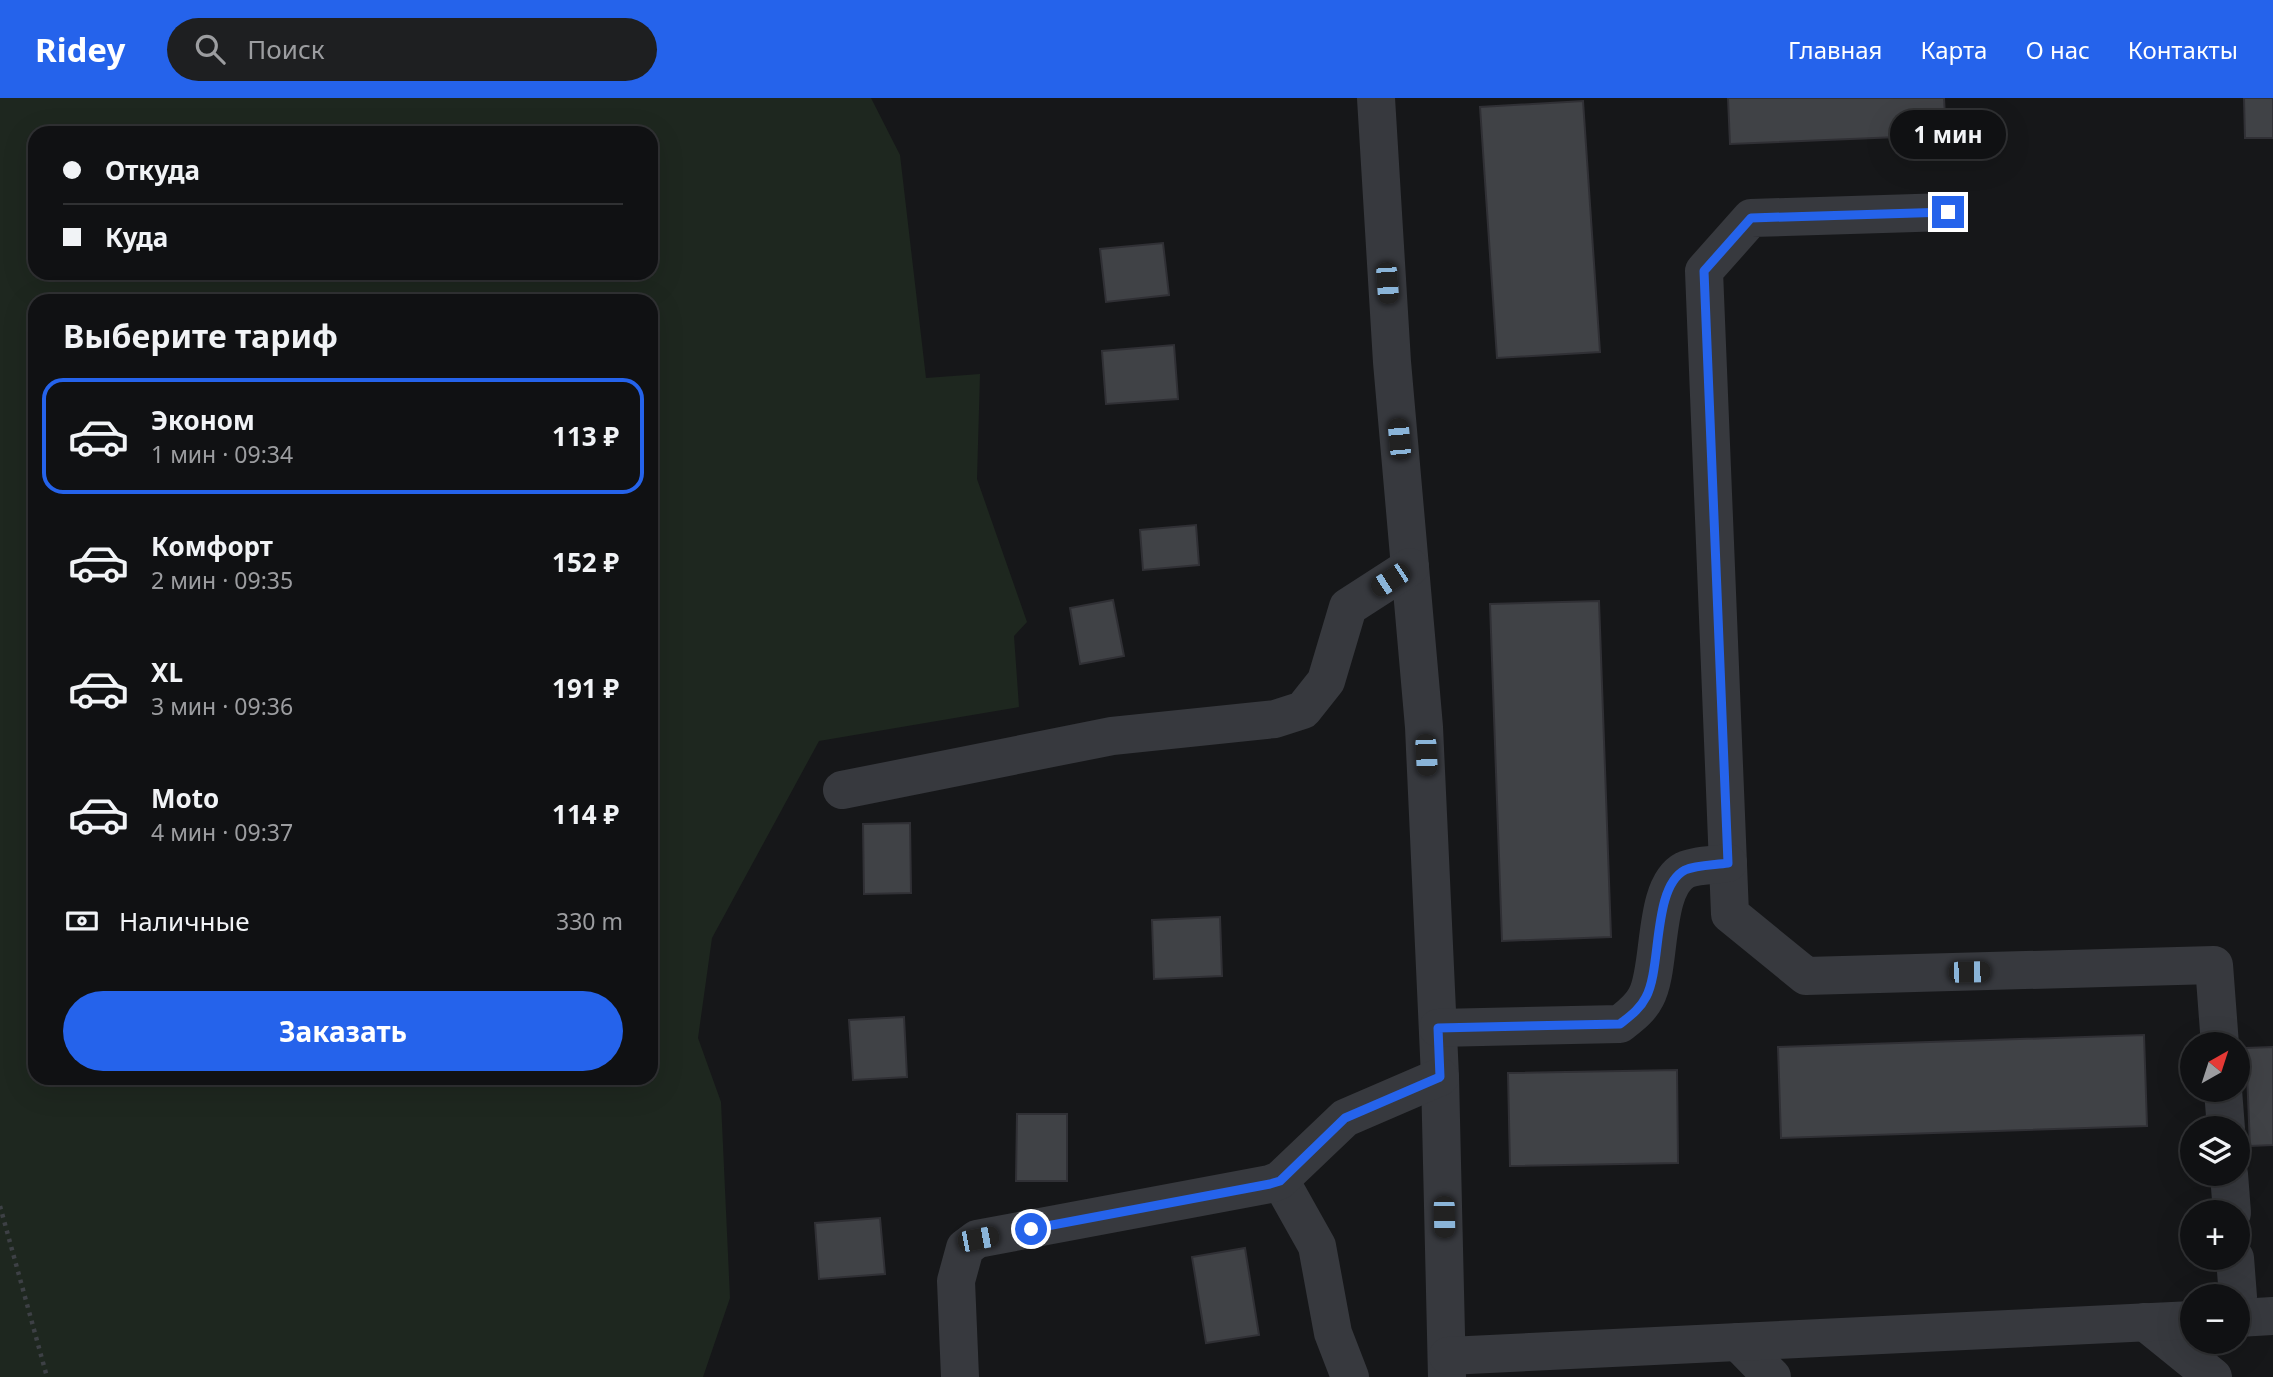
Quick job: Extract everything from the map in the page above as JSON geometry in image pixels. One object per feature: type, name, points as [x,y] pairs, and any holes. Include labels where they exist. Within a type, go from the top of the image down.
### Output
[{"type":"street","points":[[1376,98],[1392,362],[1424,727],[1440,1077],[1470,1366],[1739,1359],[2180,1321]]},
{"type":"street","points":[[1948,212],[1751,218],[1704,271],[1730,914],[1806,976],[2214,965],[2219,1032]]},
{"type":"street","points":[[842,790],[1112,736],[1275,719],[1303,710],[1326,681],[1348,607],[1410,567]]},
{"type":"street","points":[[1438,1028],[1620,1024],[1636,1011],[1648,995],[1666,898],[1675,880],[1685,870],[1728,863]]},
{"type":"street","points":[[960,1377],[956,1281],[965,1248],[978,1239],[1280,1181],[1345,1118],[1440,1077]]},
{"type":"street","points":[[1280,1181],[1317,1247],[1333,1333],[1350,1377]]},
{"type":"street","points":[[2250,1318],[2273,1317]]},
{"type":"street","points":[[2145,1322],[2213,1377]]},
{"type":"street","points":[[1739,1359],[1772,1377]]},
{"type":"path","points":[[0,1206],[47,1377]]},
{"type":"shaded area","points":[[0,98],[871,98],[900,155],[926,378],[980,374],[977,479],[1027,622],[1014,636],[1019,707],[819,741],[712,938],[698,1038],[721,1102],[730,1298],[703,1377],[0,1377]]},
{"type":"building","points":[[1728,98],[1944,98],[1946,135],[1730,144]]},
{"type":"building","points":[[2244,98],[2273,98],[2273,138],[2245,138]]},
{"type":"building","points":[[1583,101],[1600,352],[1497,358],[1480,107]]},
{"type":"building","points":[[1163,243],[1169,295],[1106,302],[1100,249]]},
{"type":"building","points":[[1174,345],[1178,399],[1106,404],[1102,351]]},
{"type":"building","points":[[1196,525],[1199,565],[1143,570],[1140,530]]},
{"type":"building","points":[[1113,600],[1124,656],[1080,664],[1070,608]]},
{"type":"building","points":[[1599,601],[1611,937],[1502,941],[1490,604]]},
{"type":"building","points":[[910,823],[911,893],[864,894],[863,824]]},
{"type":"building","points":[[1220,917],[1222,976],[1154,979],[1152,920]]},
{"type":"building","points":[[904,1017],[907,1077],[853,1080],[849,1020]]},
{"type":"building","points":[[2144,1035],[2147,1126],[1781,1138],[1778,1047]]},
{"type":"building","points":[[2273,1047],[2273,1145],[2250,1146],[2250,1048]]},
{"type":"building","points":[[1677,1070],[1678,1163],[1510,1166],[1508,1073]]},
{"type":"building","points":[[1017,1114],[1067,1114],[1067,1181],[1016,1181]]},
{"type":"building","points":[[880,1218],[885,1274],[819,1279],[815,1223]]},
{"type":"building","points":[[1245,1248],[1259,1335],[1206,1343],[1192,1257]]},
{"type":"route","points":[[1031,1229],[1280,1181],[1345,1118],[1440,1077],[1438,1028],[1620,1024],[1636,1011],[1648,995],[1666,898],[1675,880],[1685,870],[1728,863],[1704,271],[1751,218],[1948,212]]}]
